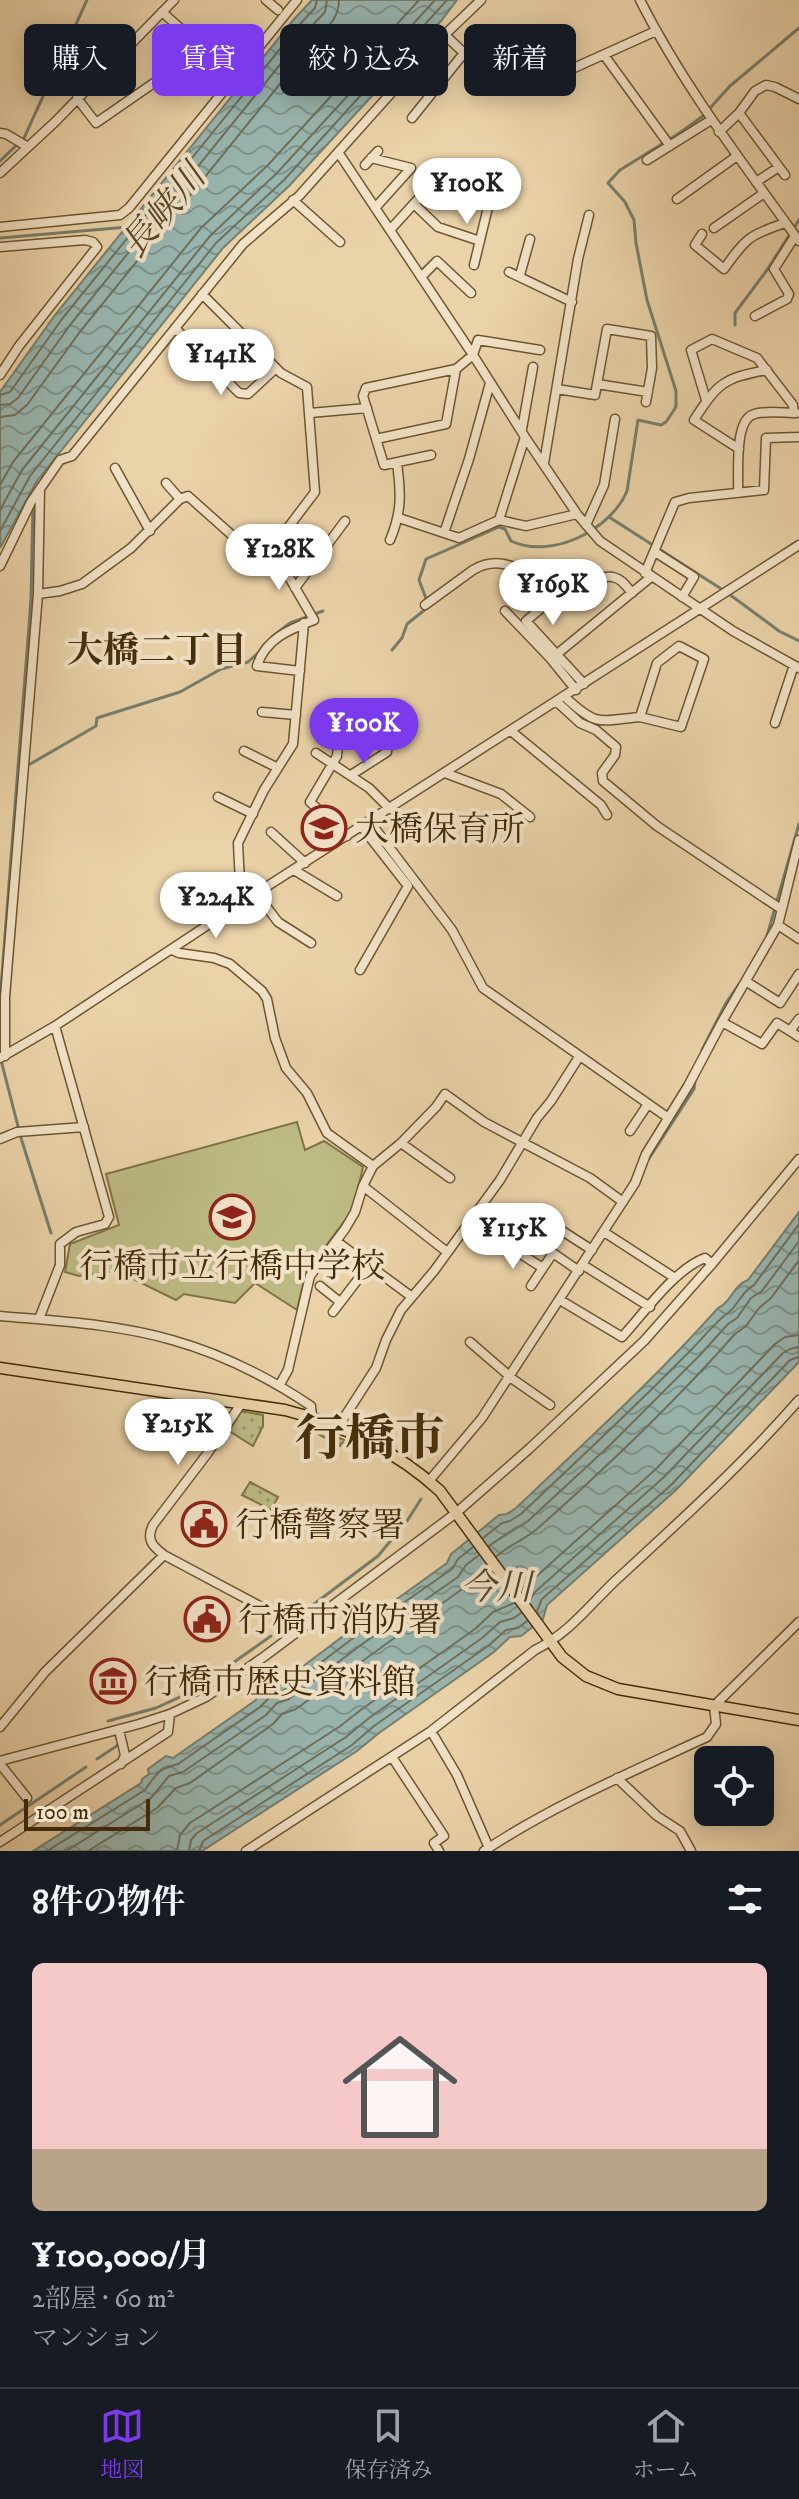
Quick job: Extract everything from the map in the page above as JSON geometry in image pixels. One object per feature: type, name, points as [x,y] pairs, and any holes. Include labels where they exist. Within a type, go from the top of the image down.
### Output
[{"type":"main road","points":[[0,1368],[285,1410],[338,1427],[394,1456],[429,1481],[574,1668],[599,1683],[640,1694],[799,1720]]},
{"type":"street","points":[[0,173],[174,0]]},
{"type":"street","points":[[266,0],[278,10]]},
{"type":"street","points":[[0,227],[120,215],[129,208],[297,0]]},
{"type":"street","points":[[448,32],[481,0]]},
{"type":"street","points":[[640,0],[711,120],[797,239],[774,269],[789,294],[787,299],[755,316]]},
{"type":"street","points":[[77,98],[96,123],[187,60],[180,28],[162,12]]},
{"type":"street","points":[[576,66],[656,31]]},
{"type":"street","points":[[448,38],[464,53],[448,73]]},
{"type":"street","points":[[604,55],[670,146]]},
{"type":"street","points":[[719,132],[739,113],[755,91],[766,85],[799,99]]},
{"type":"street","points":[[0,566],[22,517],[60,460],[72,456],[243,244],[293,200],[389,96]]},
{"type":"street","points":[[412,118],[430,96]]},
{"type":"street","points":[[739,113],[782,171],[756,182]]},
{"type":"street","points":[[647,160],[711,120]]},
{"type":"street","points":[[0,133],[28,147]]},
{"type":"street","points":[[338,152],[586,525],[612,552],[733,631],[797,667],[775,723]]},
{"type":"street","points":[[677,199],[737,156]]},
{"type":"street","points":[[371,158],[411,168],[375,208]]},
{"type":"street","points":[[390,230],[439,176],[505,200]]},
{"type":"street","points":[[714,228],[764,193]]},
{"type":"street","points":[[474,265],[491,195]]},
{"type":"street","points":[[293,200],[340,242]]},
{"type":"street","points":[[414,204],[438,227],[480,241]]},
{"type":"street","points":[[544,463],[578,259],[589,215]]},
{"type":"street","points":[[702,234],[695,245],[724,269],[745,239],[785,223]]},
{"type":"street","points":[[520,275],[530,239]]},
{"type":"street","points":[[0,247],[85,240],[97,247],[0,375]]},
{"type":"street","points":[[421,277],[437,261],[471,293]]},
{"type":"street","points":[[509,272],[572,302]]},
{"type":"street","points":[[38,594],[82,584],[150,531],[180,499],[188,496],[262,562],[315,492],[307,387],[276,368],[202,294]]},
{"type":"street","points":[[175,328],[239,393],[248,394],[276,368]]},
{"type":"street","points":[[557,389],[595,395],[607,329],[651,336],[652,368],[646,402]]},
{"type":"street","points":[[706,400],[691,350],[712,339],[757,358],[796,413],[755,414],[741,425],[738,493]]},
{"type":"street","points":[[431,455],[384,465],[363,396],[366,388],[456,369],[473,355],[478,340],[540,350]]},
{"type":"street","points":[[499,520],[523,433],[533,367]]},
{"type":"street","points":[[376,439],[446,424],[456,369]]},
{"type":"street","points":[[739,449],[694,420],[706,400],[732,378],[767,370]]},
{"type":"street","points":[[444,533],[490,383]]},
{"type":"street","points":[[597,384],[648,392]]},
{"type":"street","points":[[310,413],[367,408]]},
{"type":"street","points":[[586,525],[604,485],[615,419]]},
{"type":"street","points":[[557,654],[632,593],[648,575],[675,502],[764,490],[766,438],[799,437]]},
{"type":"street","points":[[390,540],[399,518],[397,463]]},
{"type":"street","points":[[115,468],[150,531]]},
{"type":"street","points":[[166,483],[180,499]]},
{"type":"street","points":[[2,1057],[38,594],[40,488]]},
{"type":"street","points":[[399,518],[459,538],[499,520],[526,526],[577,514]]},
{"type":"street","points":[[295,588],[345,521]]},
{"type":"street","points":[[2,1057],[55,1026],[256,893],[799,545]]},
{"type":"street","points":[[272,548],[314,620],[288,629],[257,661],[257,666],[300,671]]},
{"type":"street","points":[[655,552],[694,577],[682,597]]},
{"type":"street","points":[[425,605],[473,570],[488,563],[503,563],[561,583],[610,577],[619,579],[632,593]]},
{"type":"street","points":[[561,583],[563,590],[526,621],[584,684]]},
{"type":"street","points":[[505,611],[576,690]]},
{"type":"street","points":[[241,903],[238,843],[293,744],[304,623]]},
{"type":"street","points":[[561,699],[585,716],[599,721],[640,717],[681,727],[704,659],[679,646],[657,663],[640,717]]},
{"type":"street","points":[[561,699],[580,723],[596,730],[616,747],[615,755],[602,773],[603,781],[657,826],[781,909]]},
{"type":"street","points":[[262,712],[296,715]]},
{"type":"street","points":[[347,836],[310,802],[337,756],[341,718],[384,733],[388,740],[387,752],[351,775]]},
{"type":"street","points":[[511,731],[601,805],[607,815]]},
{"type":"street","points":[[244,751],[278,768]]},
{"type":"street","points":[[316,753],[369,788],[390,809]]},
{"type":"street","points":[[445,773],[501,794],[530,817]]},
{"type":"street","points":[[218,797],[253,814]]},
{"type":"street","points":[[360,970],[408,886],[366,824]]},
{"type":"street","points":[[366,824],[452,930],[483,988],[667,1117]]},
{"type":"street","points":[[271,832],[305,863]]},
{"type":"street","points":[[429,1481],[463,1442],[511,1375],[635,1183],[646,1154],[688,1086],[778,925],[799,840]]},
{"type":"street","points":[[294,870],[337,896]]},
{"type":"street","points":[[256,893],[278,922],[311,943]]},
{"type":"street","points":[[0,917],[11,916]]},
{"type":"street","points":[[778,925],[799,939]]},
{"type":"street","points":[[172,950],[230,964],[262,991],[286,1068],[307,1093],[327,1133],[373,1166]]},
{"type":"street","points":[[747,982],[780,1003],[799,974]]},
{"type":"street","points":[[790,1031],[799,1019]]},
{"type":"street","points":[[722,1022],[762,1044],[777,1023],[799,1037]]},
{"type":"street","points":[[39,1319],[60,1265],[60,1244],[76,1232],[105,1224],[109,1217],[55,1026]]},
{"type":"street","points":[[338,1427],[376,1368],[394,1322],[500,1180],[521,1142],[579,1057]]},
{"type":"street","points":[[279,1386],[288,1370],[310,1276],[355,1212],[373,1166],[401,1143],[445,1094],[484,1122],[590,1178],[623,1202]]},
{"type":"street","points":[[630,1131],[648,1104]]},
{"type":"street","points":[[0,1139],[17,1132],[84,1127]]},
{"type":"street","points":[[401,1143],[450,1178]]},
{"type":"street","points":[[27,1798],[0,1763],[170,1714],[206,1697],[456,1513],[644,1341],[799,1159]]},
{"type":"street","points":[[363,1186],[447,1252]]},
{"type":"street","points":[[528,1209],[592,1250]]},
{"type":"street","points":[[604,1232],[675,1278]]},
{"type":"street","points":[[336,1241],[412,1297]]},
{"type":"street","points":[[503,1243],[543,1268]]},
{"type":"street","points":[[531,1286],[553,1253],[650,1307]]},
{"type":"street","points":[[560,1300],[622,1337],[675,1278],[700,1259],[705,1258],[712,1264]]},
{"type":"street","points":[[333,1312],[369,1265]]},
{"type":"street","points":[[320,1286],[340,1302]]},
{"type":"street","points":[[0,1316],[125,1329],[172,1340],[232,1361],[279,1386],[311,1406],[312,1417]]},
{"type":"street","points":[[470,1342],[514,1380],[550,1405]]},
{"type":"street","points":[[246,1851],[431,1731],[548,1638],[575,1623],[611,1585],[713,1491],[799,1400]]},
{"type":"street","points":[[241,1404],[149,1532],[149,1540],[164,1555],[301,1628]]},
{"type":"street","points":[[0,1727],[45,1672],[164,1555]]},
{"type":"street","points":[[431,1731],[457,1775],[487,1849],[617,1778],[707,1737],[716,1724],[714,1706],[799,1622]]},
{"type":"street","points":[[0,1842],[168,1732],[170,1714]]},
{"type":"street","points":[[119,1730],[125,1755],[121,1764]]},
{"type":"street","points":[[392,1757],[444,1836],[434,1843],[439,1851]]},
{"type":"street","points":[[617,1778],[657,1816],[680,1831],[691,1851]]},
{"type":"shaded area","name":"行橋市立行橋中学校","points":[[297,1122],[305,1150],[324,1141],[363,1167],[353,1210],[306,1272],[297,1310],[255,1283],[235,1303],[184,1294],[176,1300],[117,1271],[79,1276],[65,1272],[70,1244],[119,1225],[106,1174]]},
{"type":"shaded area","points":[[241,1411],[263,1415],[263,1426],[253,1446],[229,1431]]},
{"type":"shaded area","points":[[301,1422],[349,1442],[348,1445],[343,1442],[340,1446]]},
{"type":"shaded area","points":[[250,1482],[278,1497],[271,1510],[242,1495]]},
{"type":"water","points":[[312,0],[457,0],[438,24],[290,24]]},
{"type":"water","name":"長峡川","points":[[280,37],[280,96],[372,96],[289,186],[223,248],[37,481],[0,548],[0,392],[55,315],[232,96],[264,96],[264,56]]},
{"type":"water","name":"今川","points":[[799,1212],[799,1362],[676,1490],[547,1605],[543,1619],[521,1636],[510,1637],[494,1652],[357,1751],[202,1851],[33,1851],[141,1783],[149,1774],[148,1769],[166,1756],[173,1758],[256,1700],[256,1696],[273,1684],[278,1685],[447,1563],[451,1554],[499,1515],[516,1508],[645,1385],[748,1280]]},
{"type":"waterway","points":[[0,161],[24,138],[87,0]]},
{"type":"waterway","points":[[427,601],[419,580],[426,559],[499,527],[505,529],[511,541],[527,546],[561,544],[594,529],[619,505],[627,491],[638,420],[661,425],[666,422],[676,407],[676,391],[647,300],[634,220],[625,202],[608,183],[620,170],[703,116],[730,86],[799,28]]},
{"type":"waterway","points":[[735,325],[735,313],[799,220]]},
{"type":"waterway","name":"長峡川","points":[[0,238],[128,227]]},
{"type":"waterway","points":[[0,1001],[31,599],[33,502]]},
{"type":"waterway","points":[[609,517],[723,590]]},
{"type":"waterway","points":[[729,594],[779,631],[799,641]]},
{"type":"waterway","points":[[392,650],[402,638],[407,624],[427,608]]},
{"type":"waterway","points":[[272,637],[290,623],[323,611]]},
{"type":"waterway","points":[[25,767],[96,726],[97,718],[180,692],[221,669],[248,662],[259,652]]},
{"type":"waterway","points":[[767,936],[799,824]]},
{"type":"waterway","points":[[702,1050],[739,984]]},
{"type":"waterway","points":[[1,1060],[21,1138],[51,1233]]},
{"type":"waterway","points":[[648,1160],[694,1089],[695,1081]]},
{"type":"waterway","points":[[302,1613],[378,1556],[421,1499]]},
{"type":"waterway","points":[[108,1721],[156,1708],[193,1691],[271,1636]]},
{"type":"waterway","points":[[97,1759],[118,1745]]},
{"type":"waterway","points":[[0,1825],[86,1767]]},
{"type":"place","name":"大橋保育所","points":[[324,828]]},
{"type":"place","name":"行橋市立行橋中学校","points":[[232,1217]]},
{"type":"place","name":"行橋警察署","points":[[204,1524]]},
{"type":"place","name":"行橋市消防署","points":[[207,1619]]},
{"type":"place","name":"行橋市歴史資料館","points":[[113,1681]]},
{"type":"district","name":"大橋二丁目","points":[[157,649]]},
{"type":"district","name":"行橋市","points":[[370,1437]]}]
